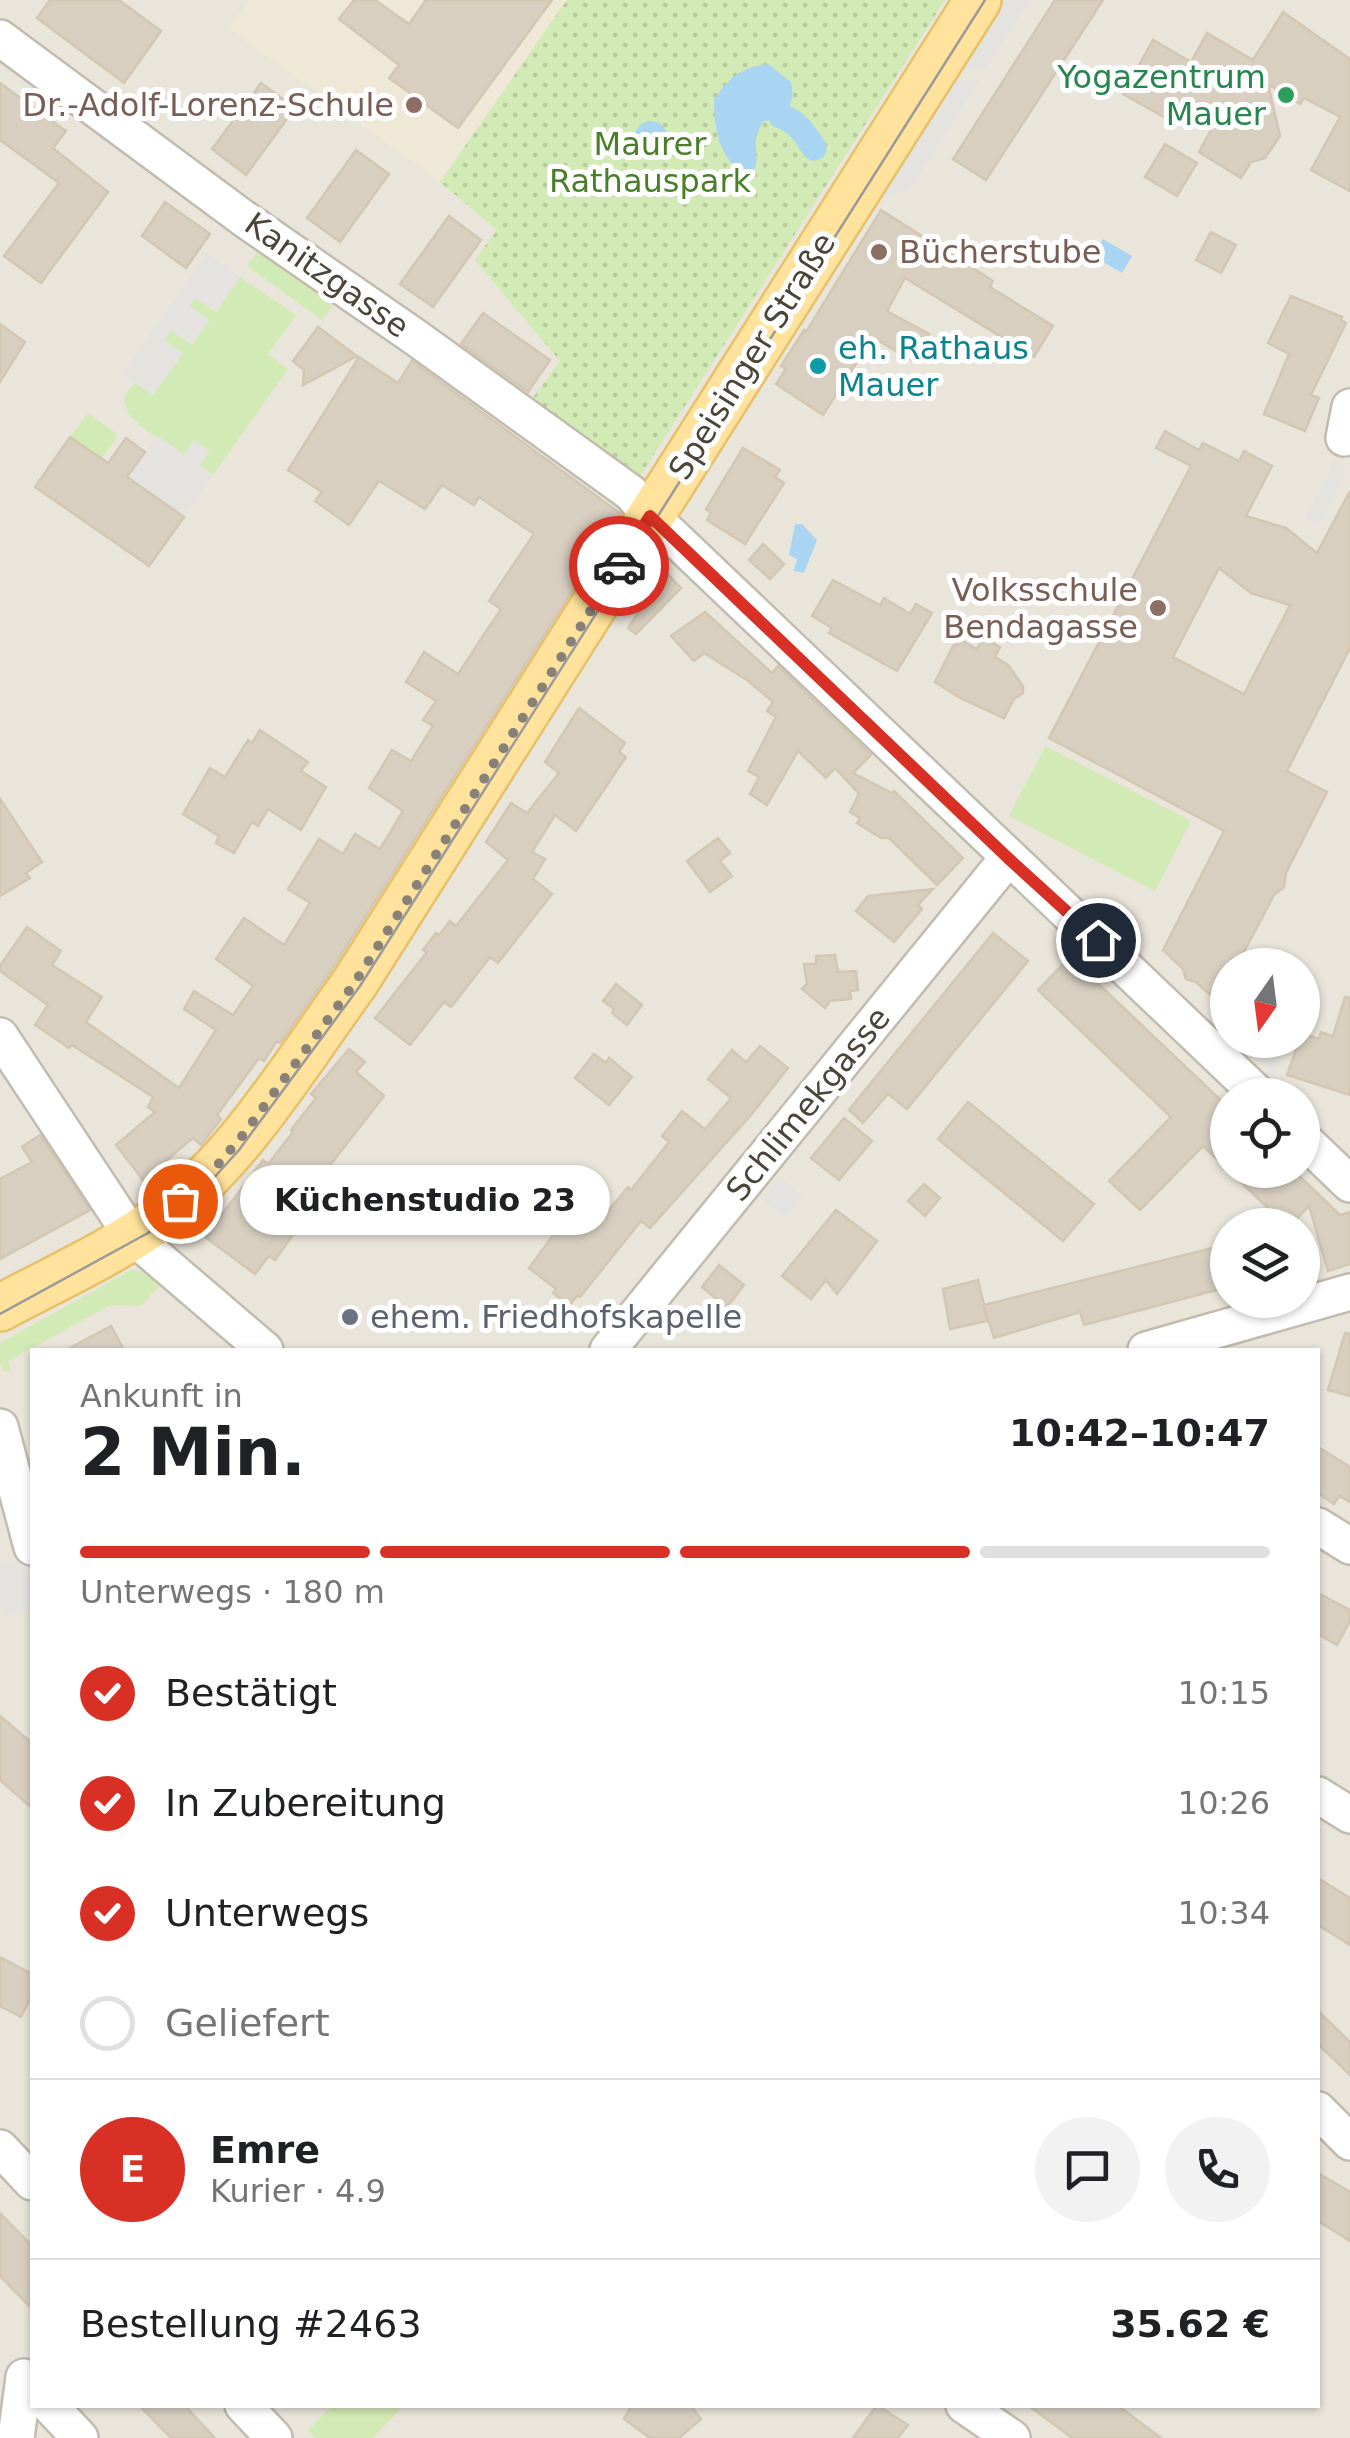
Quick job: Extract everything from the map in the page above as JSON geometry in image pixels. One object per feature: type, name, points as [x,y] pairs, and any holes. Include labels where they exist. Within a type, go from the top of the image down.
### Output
[{"type":"main road","name":"Speisinger Straße","points":[[0,1308],[161,1218],[216,1167],[354,984],[978,0]]},
{"type":"main road","points":[[0,1277],[88,1229],[132,1236]]},
{"type":"street","name":"Kanitzgasse","points":[[0,38],[243,218],[631,493],[650,516],[1241,1078]]},
{"type":"street","name":"Schlimekgasse","points":[[610,1348],[1008,858]]},
{"type":"street","points":[[0,1036],[132,1236],[264,1348]]},
{"type":"street","points":[[1320,1155],[1350,1184]]},
{"type":"street","points":[[1153,1348],[1350,1292]]},
{"type":"street","points":[[0,1427],[30,1540]]},
{"type":"street","points":[[1320,1527],[1350,1546]]},
{"type":"street","points":[[1320,1797],[1350,1815]]},
{"type":"street","points":[[1320,2112],[1350,2142]]},
{"type":"street","points":[[0,2148],[30,2180]]},
{"type":"street","points":[[16,2438],[19,2372]]},
{"type":"street","points":[[53,2408],[80,2438]]},
{"type":"street","points":[[246,2408],[274,2438]]},
{"type":"street","points":[[968,2408],[1012,2438]]},
{"type":"shaded area","points":[[0,0],[1350,0],[1350,2438],[0,2438]]},
{"type":"shaded area","name":"Dr.-Adolf-Lorenz-Schule","points":[[249,0],[567,0],[440,182],[228,28]]},
{"type":"shaded area","points":[[1004,0],[1030,0],[987,68],[961,69]]},
{"type":"shaded area","points":[[980,79],[909,191],[880,197],[953,80]]},
{"type":"shaded area","points":[[207,253],[240,277],[216,312],[195,298],[190,306],[210,320],[192,345],[171,331],[165,340],[183,353],[153,395],[122,374]]},
{"type":"shaded area","points":[[157,435],[184,454],[194,440],[210,451],[200,465],[213,475],[184,517],[121,473],[134,468]]},
{"type":"shaded area","points":[[1333,460],[1348,467],[1320,525],[1305,518]]},
{"type":"shaded area","points":[[1258,1058],[1280,1058],[1275,1075]]},
{"type":"shaded area","points":[[779,1177],[803,1196],[785,1218],[762,1199]]},
{"type":"shaded area","points":[[20,1558],[30,1583],[30,1608],[6,1617],[0,1602],[0,1566]]},
{"type":"green space","name":"Maurer Rathauspark","points":[[567,0],[945,0],[640,476],[532,399],[560,361],[475,260],[497,230],[440,182]]},
{"type":"green space","points":[[258,251],[333,305],[322,320],[247,266]]},
{"type":"green space","points":[[240,277],[296,315],[268,354],[288,369],[213,475],[199,465],[209,450],[184,454],[150,433],[130,414],[126,394],[135,383],[153,395],[182,354],[164,340],[171,330],[209,321],[189,306],[195,297],[216,311]]},
{"type":"green space","points":[[88,413],[118,435],[101,459],[70,437]]},
{"type":"green space","points":[[1045,746],[1191,821],[1155,891],[1009,816]]},
{"type":"green space","points":[[131,1270],[143,1271],[159,1286],[141,1306],[111,1305],[8,1361],[11,1370],[4,1372],[0,1343]]},
{"type":"green space","points":[[330,2408],[401,2408],[373,2438],[315,2438],[308,2430]]},
{"type":"water","points":[[768,64],[791,82],[791,103],[784,113],[764,121],[756,140],[755,168],[745,174],[729,160],[720,142],[714,100],[736,75]]},
{"type":"water","points":[[651,121],[662,126],[667,137],[662,148],[651,153],[640,148],[635,137],[640,126]]},
{"type":"water","points":[[1103,239],[1132,256],[1122,273],[1093,256]]},
{"type":"water","points":[[795,524],[802,524],[817,540],[804,573],[794,571],[797,559],[789,555]]},
{"type":"building","points":[[50,0],[119,0],[161,31],[124,83],[37,18]]},
{"type":"building","points":[[354,0],[375,0],[409,24],[426,0],[552,0],[458,128],[389,78],[399,65],[339,19]]},
{"type":"building","points":[[1055,0],[1103,0],[986,180],[953,159]]},
{"type":"building","points":[[1283,12],[1350,59],[1350,191],[1311,170],[1340,117],[1304,98],[1300,104],[1268,84],[1280,136],[1265,158],[1251,162],[1241,178],[1199,152],[1213,126],[1172,103],[1164,117],[1123,94],[1153,40],[1191,62],[1207,33],[1253,60]]},
{"type":"building","points":[[0,83],[66,131],[53,148],[108,192],[41,283],[4,256],[59,183],[0,140]]},
{"type":"building","points":[[261,83],[295,108],[246,175],[212,149]]},
{"type":"building","points":[[1165,144],[1197,163],[1177,196],[1145,177]]},
{"type":"building","points":[[356,150],[389,174],[340,242],[307,218]]},
{"type":"building","points":[[165,202],[210,234],[186,268],[142,236]]},
{"type":"building","points":[[881,210],[993,281],[990,287],[1053,326],[1034,357],[905,278],[887,311],[929,334],[912,361],[873,337],[823,415],[776,384],[786,369],[781,366]]},
{"type":"building","points":[[449,216],[481,240],[433,307],[400,284]]},
{"type":"building","points":[[1211,232],[1236,245],[1221,273],[1196,260]]},
{"type":"building","points":[[1291,296],[1342,317],[1346,323],[1311,395],[1319,398],[1305,431],[1264,414],[1289,354],[1268,343]]},
{"type":"building","points":[[483,313],[550,360],[528,392],[461,344]]},
{"type":"building","points":[[0,324],[25,342],[0,382]]},
{"type":"building","points":[[318,327],[357,356],[303,385],[304,370],[293,361]]},
{"type":"building","points":[[359,357],[398,383],[412,361],[621,514],[332,969],[280,1043],[277,1041],[264,1061],[259,1058],[217,1115],[221,1119],[201,1145],[193,1138],[143,1180],[116,1145],[155,1112],[148,1107],[153,1097],[35,1025],[48,1005],[0,971],[0,966],[27,927],[61,951],[52,965],[102,997],[86,1022],[179,1088],[216,1030],[184,1009],[194,991],[233,1015],[253,986],[216,959],[244,918],[284,945],[310,903],[288,889],[319,839],[343,854],[355,834],[380,849],[403,811],[369,788],[392,750],[411,761],[433,726],[423,720],[436,701],[406,682],[424,652],[458,674],[501,609],[489,601],[534,534],[479,497],[474,505],[442,485],[425,509],[379,481],[349,525],[315,501],[322,492],[288,470]]},
{"type":"building","points":[[1165,431],[1199,450],[1203,443],[1239,461],[1244,451],[1272,466],[1246,516],[1286,528],[1317,553],[1350,491],[1350,648],[1287,771],[1327,792],[1286,873],[1284,887],[1274,895],[1246,948],[1210,948],[1210,995],[1186,979],[1183,969],[1163,950],[1224,831],[1049,738],[1191,466],[1156,448]],"holes":[[[1219,568],[1251,593],[1290,605],[1244,694],[1173,657]]]},
{"type":"building","points":[[70,437],[108,463],[126,438],[145,452],[127,477],[184,517],[149,566],[35,487]]},
{"type":"building","points":[[743,448],[780,470],[775,477],[784,483],[745,544],[707,520],[711,513],[706,509]]},
{"type":"building","points":[[763,544],[784,564],[770,579],[749,560]]},
{"type":"building","points":[[665,571],[681,588],[636,634],[628,628]]},
{"type":"building","points":[[833,580],[880,605],[884,598],[910,614],[916,604],[932,613],[897,671],[829,633],[832,628],[812,616]]},
{"type":"building","points":[[705,612],[772,673],[778,666],[871,755],[853,773],[894,791],[963,858],[937,885],[889,838],[881,838],[857,823],[860,818],[850,812],[859,794],[835,768],[826,778],[798,751],[767,805],[750,794],[759,777],[748,771],[776,717],[767,711],[773,702],[704,653],[694,661],[671,636]]},
{"type":"building","points":[[983,638],[1000,647],[995,657],[1008,665],[1023,686],[1023,693],[1014,699],[1004,718],[935,682],[953,646],[962,641],[977,649]]},
{"type":"building","points":[[579,708],[625,743],[619,752],[626,757],[576,831],[555,815],[532,852],[545,859],[533,879],[552,894],[498,963],[490,957],[451,1007],[444,1002],[410,1045],[375,1018],[427,952],[423,950],[436,933],[439,935],[450,921],[456,926],[508,860],[486,842],[511,803],[527,813],[559,773],[545,762]]},
{"type":"building","points":[[260,730],[308,762],[301,771],[326,787],[301,830],[268,809],[258,826],[252,822],[234,853],[216,843],[219,836],[183,814],[210,768],[225,777],[248,740],[252,743]]},
{"type":"building","points":[[0,799],[42,862],[26,873],[30,878],[0,896]]},
{"type":"building","points":[[718,838],[730,853],[720,861],[732,876],[710,892],[687,861]]},
{"type":"building","points":[[933,889],[894,942],[856,911],[868,896]]},
{"type":"building","points":[[993,933],[1028,961],[907,1109],[888,1094],[863,1123],[849,1110]]},
{"type":"building","points":[[835,955],[838,972],[856,971],[858,990],[850,991],[851,999],[830,1001],[825,1008],[802,989],[807,984],[804,964],[816,964],[816,956]]},
{"type":"building","points":[[1070,957],[1210,1090],[1210,1152],[1203,1146],[1140,1210],[1109,1181],[1171,1117],[1038,990]]},
{"type":"building","points":[[616,984],[642,1005],[627,1025],[603,1001]]},
{"type":"building","points":[[1345,997],[1350,998],[1350,1095],[1320,1085],[1320,1078],[1287,1075],[1293,1058],[1320,1058],[1321,1032],[1333,1036]]},
{"type":"building","points":[[760,1046],[788,1068],[751,1115],[650,1228],[641,1221],[580,1297],[569,1305],[553,1293],[556,1289],[529,1268],[565,1219],[574,1227],[596,1200],[609,1210],[628,1187],[631,1190],[669,1142],[662,1136],[682,1111],[705,1129],[731,1098],[708,1079],[732,1050],[746,1062]]},
{"type":"building","points":[[349,1049],[365,1062],[356,1072],[384,1096],[320,1178],[316,1174],[283,1219],[297,1229],[275,1260],[269,1256],[255,1274],[205,1237],[263,1160],[268,1164],[293,1132],[316,1098],[311,1094]]},
{"type":"building","points":[[594,1054],[606,1063],[609,1058],[632,1077],[609,1105],[575,1078]]},
{"type":"building","points":[[968,1102],[1094,1204],[1063,1241],[938,1139]]},
{"type":"building","points":[[844,1118],[872,1141],[839,1180],[811,1158]]},
{"type":"building","points":[[40,1135],[90,1210],[0,1259],[0,1179],[32,1162],[22,1147]]},
{"type":"building","points":[[924,1184],[940,1198],[925,1216],[908,1201]]},
{"type":"building","points":[[1247,1188],[1312,1188],[1340,1215],[1350,1212],[1350,1264],[1328,1271],[1320,1244],[1320,1208],[1268,1208]]},
{"type":"building","points":[[836,1210],[877,1241],[837,1294],[826,1280],[811,1299],[782,1276]]},
{"type":"building","points":[[1210,1248],[1210,1292],[1084,1325],[1080,1312],[994,1338],[984,1306],[987,1321],[950,1329],[943,1289],[978,1280],[984,1305]]},
{"type":"building","points":[[719,1265],[744,1285],[727,1307],[702,1287]]},
{"type":"building","points":[[111,1326],[123,1348],[70,1348]]},
{"type":"building","points":[[1345,1333],[1350,1334],[1350,1396],[1328,1390]]},
{"type":"building","points":[[1320,1448],[1350,1467],[1350,1502],[1339,1496],[1334,1504],[1320,1494]]},
{"type":"building","points":[[1320,1594],[1350,1610],[1350,1621],[1337,1645],[1320,1635]]},
{"type":"building","points":[[0,1716],[30,1741],[30,1806],[0,1780]]},
{"type":"building","points":[[1320,1879],[1350,1898],[1350,1945],[1320,1926]]},
{"type":"building","points":[[0,1957],[30,1973],[30,1999],[21,2017],[0,2006]]},
{"type":"building","points":[[1320,2013],[1350,2042],[1350,2075],[1320,2046]]},
{"type":"building","points":[[1320,2174],[1350,2192],[1350,2241],[1320,2222]]},
{"type":"building","points":[[0,2213],[30,2244],[30,2307],[0,2276]]},
{"type":"building","points":[[142,2408],[187,2408],[215,2438],[171,2438]]},
{"type":"building","points":[[630,2408],[692,2408],[701,2419],[679,2438],[650,2438],[624,2419]]},
{"type":"building","points":[[875,2408],[882,2408],[908,2425],[898,2438],[853,2438]]},
{"type":"building","points":[[1032,2408],[1121,2408],[1161,2438],[1072,2438]]},
{"type":"waterway","points":[[781,116],[796,125],[814,148]]},
{"type":"tram line","points":[[0,1314],[148,1233],[201,1192],[239,1150],[360,986],[985,0]]},
{"type":"way so far","points":[[180,1201],[243,1135],[354,984],[619,566]]},
{"type":"place","name":"Yogazentrum Mauer","points":[[1286,95]]},
{"type":"place","name":"Dr.-Adolf-Lorenz-Schule","points":[[414,105]]},
{"type":"place","name":"Bücherstube","points":[[879,252]]},
{"type":"place","name":"eh. Rathaus Mauer","points":[[818,366]]},
{"type":"place","name":"Volksschule Bendagasse","points":[[1158,608]]},
{"type":"place","name":"Küchenstudio 23","points":[[180,1201]]},
{"type":"place","name":"ehem. Friedhofskapelle","points":[[350,1317]]},
{"type":"route","points":[[619,566],[650,516],[1098,940]]}]
